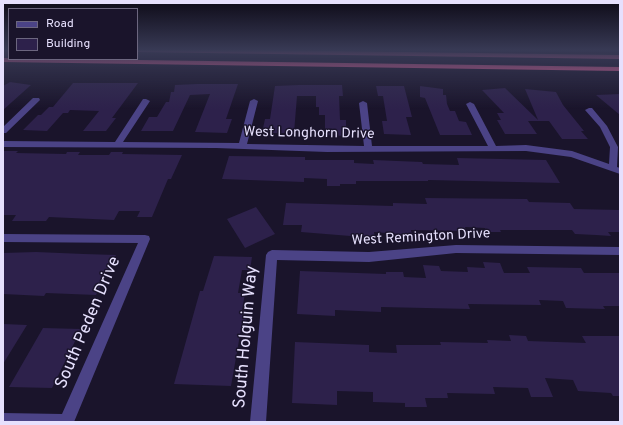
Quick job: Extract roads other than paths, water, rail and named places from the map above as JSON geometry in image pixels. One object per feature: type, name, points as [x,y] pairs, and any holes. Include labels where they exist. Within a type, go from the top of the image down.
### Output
[{"type":"highway","points":[[477,70],[620,76]]},
{"type":"street","points":[[3,131],[36,100]]},
{"type":"street","points":[[118,145],[146,101]]},
{"type":"street","points":[[242,146],[254,101]]},
{"type":"street","points":[[363,103],[368,149]]},
{"type":"street","points":[[470,104],[493,148]]},
{"type":"street","points":[[589,110],[603,126],[614,147],[616,170]]},
{"type":"street","name":"West Longhorn Drive","points":[[3,144],[242,146],[368,149],[526,148],[572,154],[616,170]]},
{"type":"street","name":"South Peden Drive","points":[[3,238],[145,239],[66,422]]},
{"type":"street","name":"West Remington Drive","points":[[272,255],[369,257],[456,249],[620,251]]},
{"type":"street","name":"South Holguin Way","points":[[258,422],[272,255]]},
{"type":"street","points":[[3,421],[66,422]]}]
